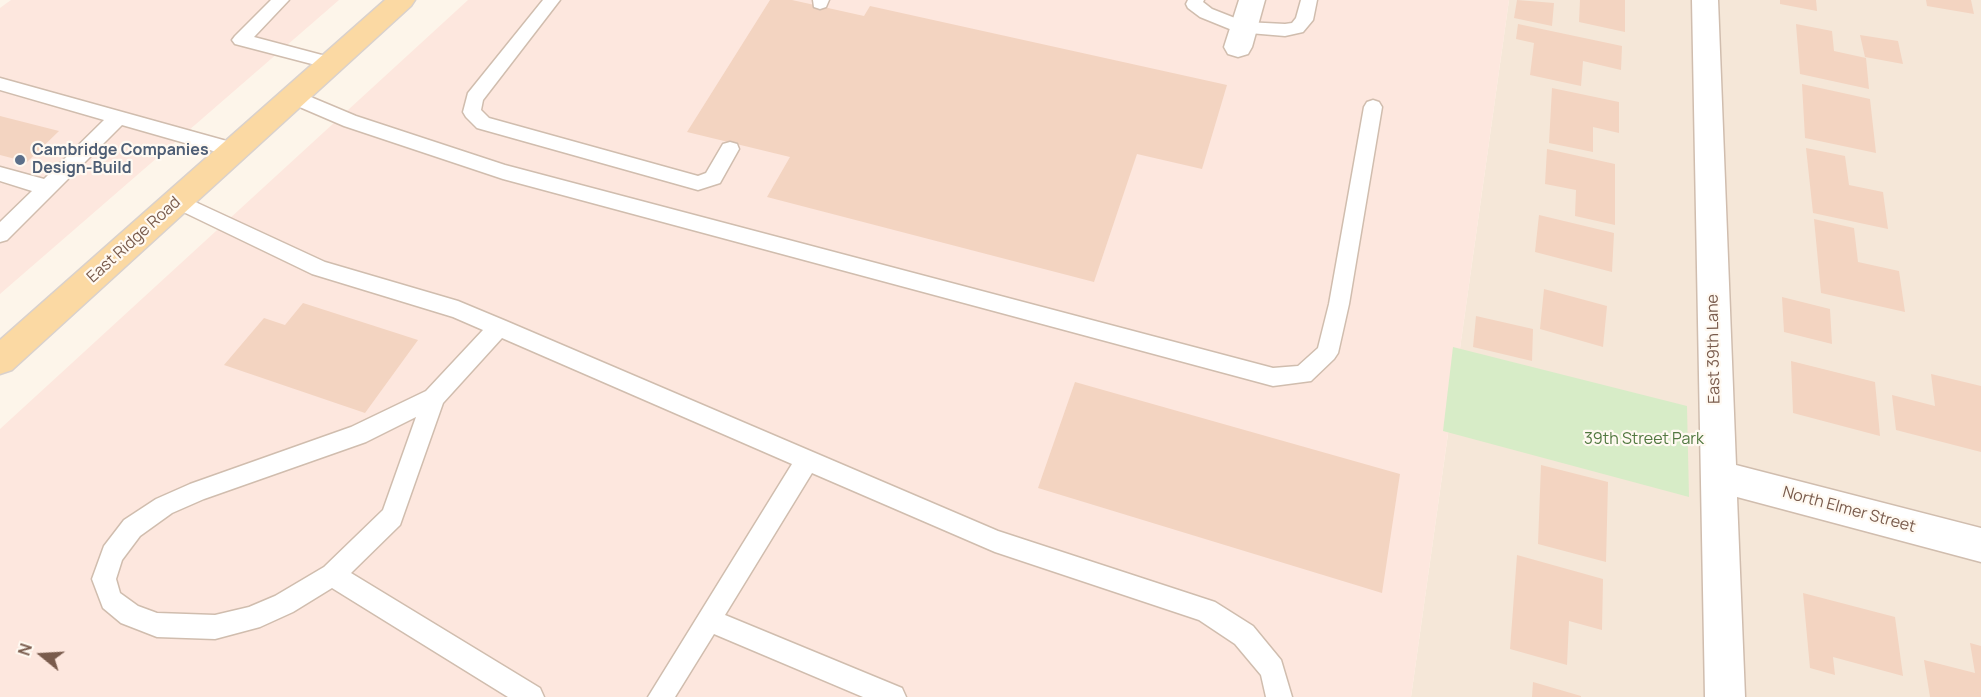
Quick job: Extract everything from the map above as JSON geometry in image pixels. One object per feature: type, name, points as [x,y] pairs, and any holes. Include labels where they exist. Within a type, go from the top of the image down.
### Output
[{"type":"main road","name":"East Ridge Road","points":[[0,360],[402,0]]},
{"type":"street","points":[[1241,37],[1252,0]]},
{"type":"street","name":"East 39th Lane","points":[[1706,0],[1725,697]]},
{"type":"street","name":"North Elmer Street","points":[[1718,476],[1981,545]]},
{"type":"lane","points":[[280,0],[241,40],[331,63]]},
{"type":"lane","points":[[552,0],[474,98],[472,112],[483,123],[698,183],[713,178],[730,149]]},
{"type":"lane","points":[[1196,0],[1194,4],[1241,37],[1296,28],[1304,20],[1309,0]]},
{"type":"lane","points":[[0,84],[234,150]]},
{"type":"lane","points":[[294,97],[350,121],[503,172],[1232,368],[1273,377],[1303,375],[1327,353],[1339,304],[1373,107]]},
{"type":"lane","points":[[0,234],[119,117]]},
{"type":"lane","points":[[0,174],[48,188]]},
{"type":"lane","points":[[178,201],[319,268],[458,310],[994,541],[1206,610],[1244,635],[1272,669],[1279,697]]},
{"type":"lane","points":[[434,398],[392,517],[332,575],[284,604],[251,619],[215,627],[157,625],[130,615],[111,600],[104,579],[112,554],[132,528],[164,506],[198,491],[358,435],[434,398],[499,327]]},
{"type":"lane","points":[[661,697],[807,460]]},
{"type":"lane","points":[[332,575],[531,697]]},
{"type":"lane","points":[[709,620],[893,697]]},
{"type":"shaded area","points":[[11,0],[339,0],[0,294],[0,8]]},
{"type":"shaded area","points":[[468,0],[1509,0],[1411,697],[0,697],[0,429]]},
{"type":"shaded area","points":[[1509,0],[1981,0],[1981,697],[1411,697]]},
{"type":"green space","name":"39th Street Park","points":[[1453,347],[1687,406],[1689,497],[1443,431]]},
{"type":"building","points":[[770,0],[792,0],[864,16],[870,6],[1227,85],[1202,169],[1137,154],[1094,282],[767,197],[790,157],[687,132]]},
{"type":"building","points":[[1517,0],[1554,3],[1552,26],[1514,18]]},
{"type":"building","points":[[1580,0],[1625,0],[1625,32],[1579,22]]},
{"type":"building","points":[[1780,0],[1816,0],[1817,11],[1780,4]]},
{"type":"building","points":[[1926,0],[1971,0],[1974,14],[1927,6]]},
{"type":"building","points":[[1518,24],[1622,46],[1621,70],[1583,61],[1581,86],[1530,75],[1534,43],[1516,39]]},
{"type":"building","points":[[1796,24],[1832,31],[1834,51],[1866,58],[1869,89],[1800,74]]},
{"type":"building","points":[[1860,35],[1898,41],[1903,64],[1865,57]]},
{"type":"building","points":[[1802,84],[1870,99],[1876,153],[1805,138]]},
{"type":"building","points":[[1552,88],[1619,102],[1619,133],[1593,127],[1593,152],[1549,143]]},
{"type":"building","points":[[0,116],[59,131],[27,162],[0,155]]},
{"type":"building","points":[[1806,148],[1845,156],[1849,185],[1883,192],[1888,229],[1813,213]]},
{"type":"building","points":[[1547,149],[1615,164],[1615,225],[1575,216],[1576,190],[1545,184]]},
{"type":"building","points":[[1539,215],[1614,233],[1612,272],[1535,252]]},
{"type":"building","points":[[1814,219],[1854,228],[1858,262],[1899,271],[1905,312],[1821,293]]},
{"type":"building","points":[[1544,289],[1607,306],[1603,347],[1540,329]]},
{"type":"building","points":[[1782,297],[1830,309],[1832,344],[1784,332]]},
{"type":"building","points":[[303,303],[418,340],[365,413],[224,365],[264,318],[285,325]]},
{"type":"building","points":[[1476,316],[1533,329],[1532,361],[1473,347]]},
{"type":"building","points":[[1791,361],[1875,382],[1880,436],[1793,413]]},
{"type":"building","points":[[1931,374],[1981,386],[1981,452],[1896,430],[1892,395],[1935,406]]},
{"type":"building","points":[[1075,382],[1400,474],[1382,593],[1038,488]]},
{"type":"building","points":[[1541,465],[1608,482],[1606,562],[1538,544]]},
{"type":"building","points":[[1517,555],[1603,579],[1602,630],[1569,621],[1567,665],[1510,649]]},
{"type":"building","points":[[1803,593],[1895,617],[1903,676],[1833,657],[1835,675],[1810,668]]},
{"type":"building","points":[[1970,643],[1981,646],[1981,697],[1930,697],[1924,660],[1975,673]]},
{"type":"building","points":[[1533,682],[1581,696],[1581,697],[1532,697]]},
{"type":"place","name":"Cambridge Companies Design-Build","points":[[20,160]]}]
